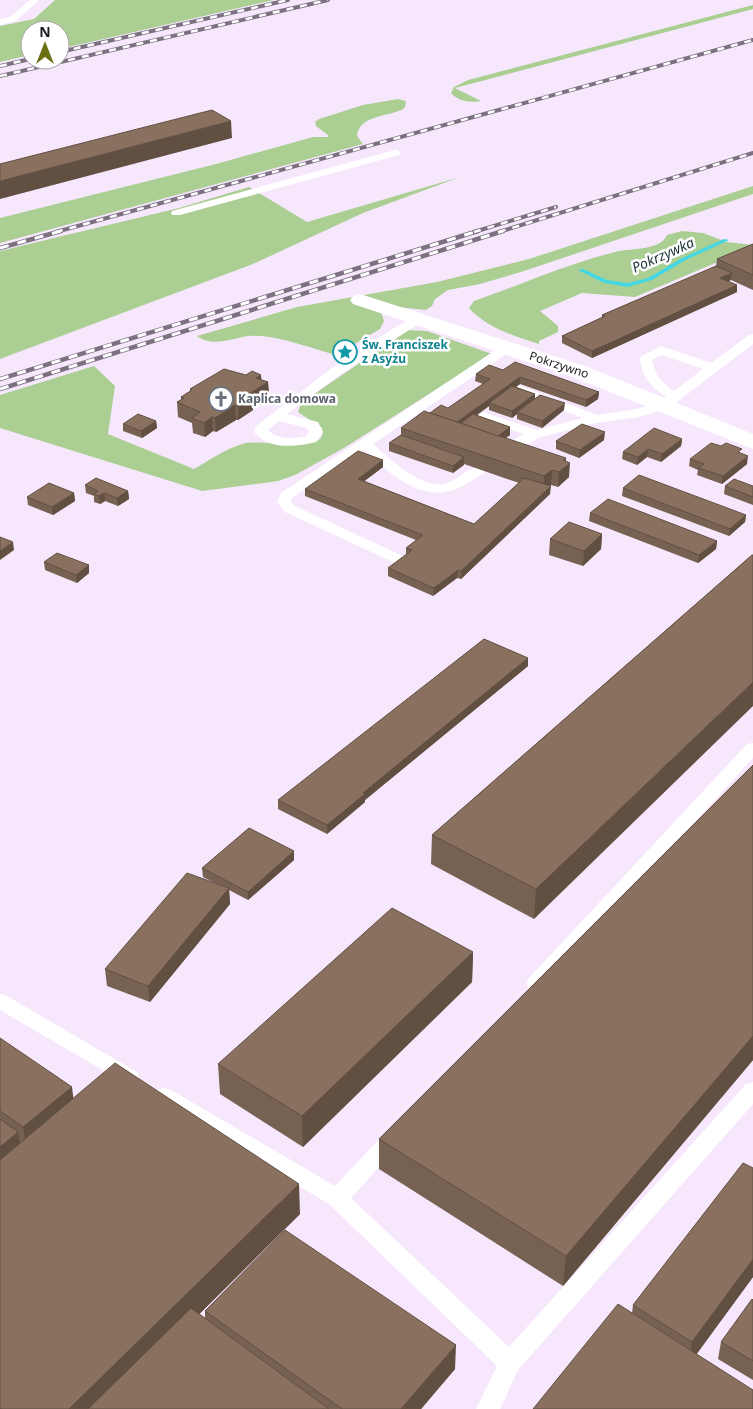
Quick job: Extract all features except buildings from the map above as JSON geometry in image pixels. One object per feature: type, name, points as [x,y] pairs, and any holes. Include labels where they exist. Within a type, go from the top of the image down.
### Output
[{"type":"street","name":"Pokrzywno","points":[[360,300],[416,320],[550,361],[669,401],[753,442]]},
{"type":"lane","points":[[0,22],[13,19],[35,0]]},
{"type":"lane","points":[[176,213],[395,153]]},
{"type":"lane","points":[[276,416],[283,409],[368,350],[416,320]]},
{"type":"lane","points":[[503,452],[520,441],[536,434],[596,419],[639,413],[669,401],[753,338]]},
{"type":"lane","points":[[400,560],[290,509],[284,502],[286,496],[506,348]]},
{"type":"lane","points":[[669,401],[647,372],[646,359],[661,350],[712,368]]},
{"type":"lane","points":[[518,389],[596,419]]},
{"type":"lane","points":[[483,416],[536,434]]},
{"type":"lane","points":[[364,444],[400,475],[430,487],[442,489],[479,470]]},
{"type":"lane","points":[[525,995],[753,748]]},
{"type":"lane","points":[[0,1001],[338,1198],[510,1363]]},
{"type":"lane","points":[[488,1409],[510,1363],[753,1090]]},
{"type":"lane","points":[[338,1198],[404,1125]]},
{"type":"green space","points":[[55,0],[274,0],[70,47],[70,20],[29,20],[34,19]]},
{"type":"green space","points":[[753,5],[753,9],[455,88],[481,101],[464,101],[451,93],[454,87],[468,80]]},
{"type":"green space","points":[[20,22],[20,57],[0,62],[0,26]]},
{"type":"green space","points":[[398,99],[406,101],[403,109],[368,120],[359,129],[357,136],[363,144],[0,243],[0,218],[216,164],[313,137],[328,137],[316,126],[315,122],[319,119],[363,105]]},
{"type":"green space","points":[[460,177],[363,213],[253,264],[0,359],[0,251],[179,208],[249,187],[307,222]]},
{"type":"green space","points":[[753,186],[753,194],[524,271],[480,284],[448,290],[435,299],[432,306],[426,310],[397,307],[381,312],[384,321],[380,329],[336,355],[270,337],[249,336],[216,342],[203,340],[197,336],[297,307],[437,282],[529,259]]},
{"type":"green space","points":[[682,231],[703,233],[727,242],[753,245],[753,247],[635,297],[582,293],[540,311],[558,326],[558,332],[539,341],[539,344],[492,326],[469,308],[474,301],[561,269],[615,252],[652,246],[658,244],[667,235]]},
{"type":"green space","points":[[408,330],[427,331],[492,354],[344,448],[295,475],[278,481],[202,491],[0,428],[0,395],[94,366],[115,386],[108,434],[194,469],[226,451],[246,443],[305,444],[314,442],[321,438],[322,428],[298,412],[301,403]]},
{"type":"waterway","name":"Pokrzywka","points":[[581,270],[606,282],[628,285],[650,279],[684,259],[726,240]]},
{"type":"railway","points":[[70,50],[288,0]]},
{"type":"railway","points":[[0,76],[328,0]]},
{"type":"railway","points":[[56,232],[753,40]]},
{"type":"railway","points":[[0,66],[20,61]]},
{"type":"railway","points":[[499,232],[753,153]]},
{"type":"railway","points":[[474,232],[556,207]]},
{"type":"railway","points":[[0,248],[61,231]]},
{"type":"railway","points":[[0,379],[478,231]]},
{"type":"railway","points":[[0,389],[503,231]]},
{"type":"place","name":"Św. Franciszek z Asyżu","points":[[345,352]]},
{"type":"place","name":"Kaplica domowa","points":[[221,399]]}]
